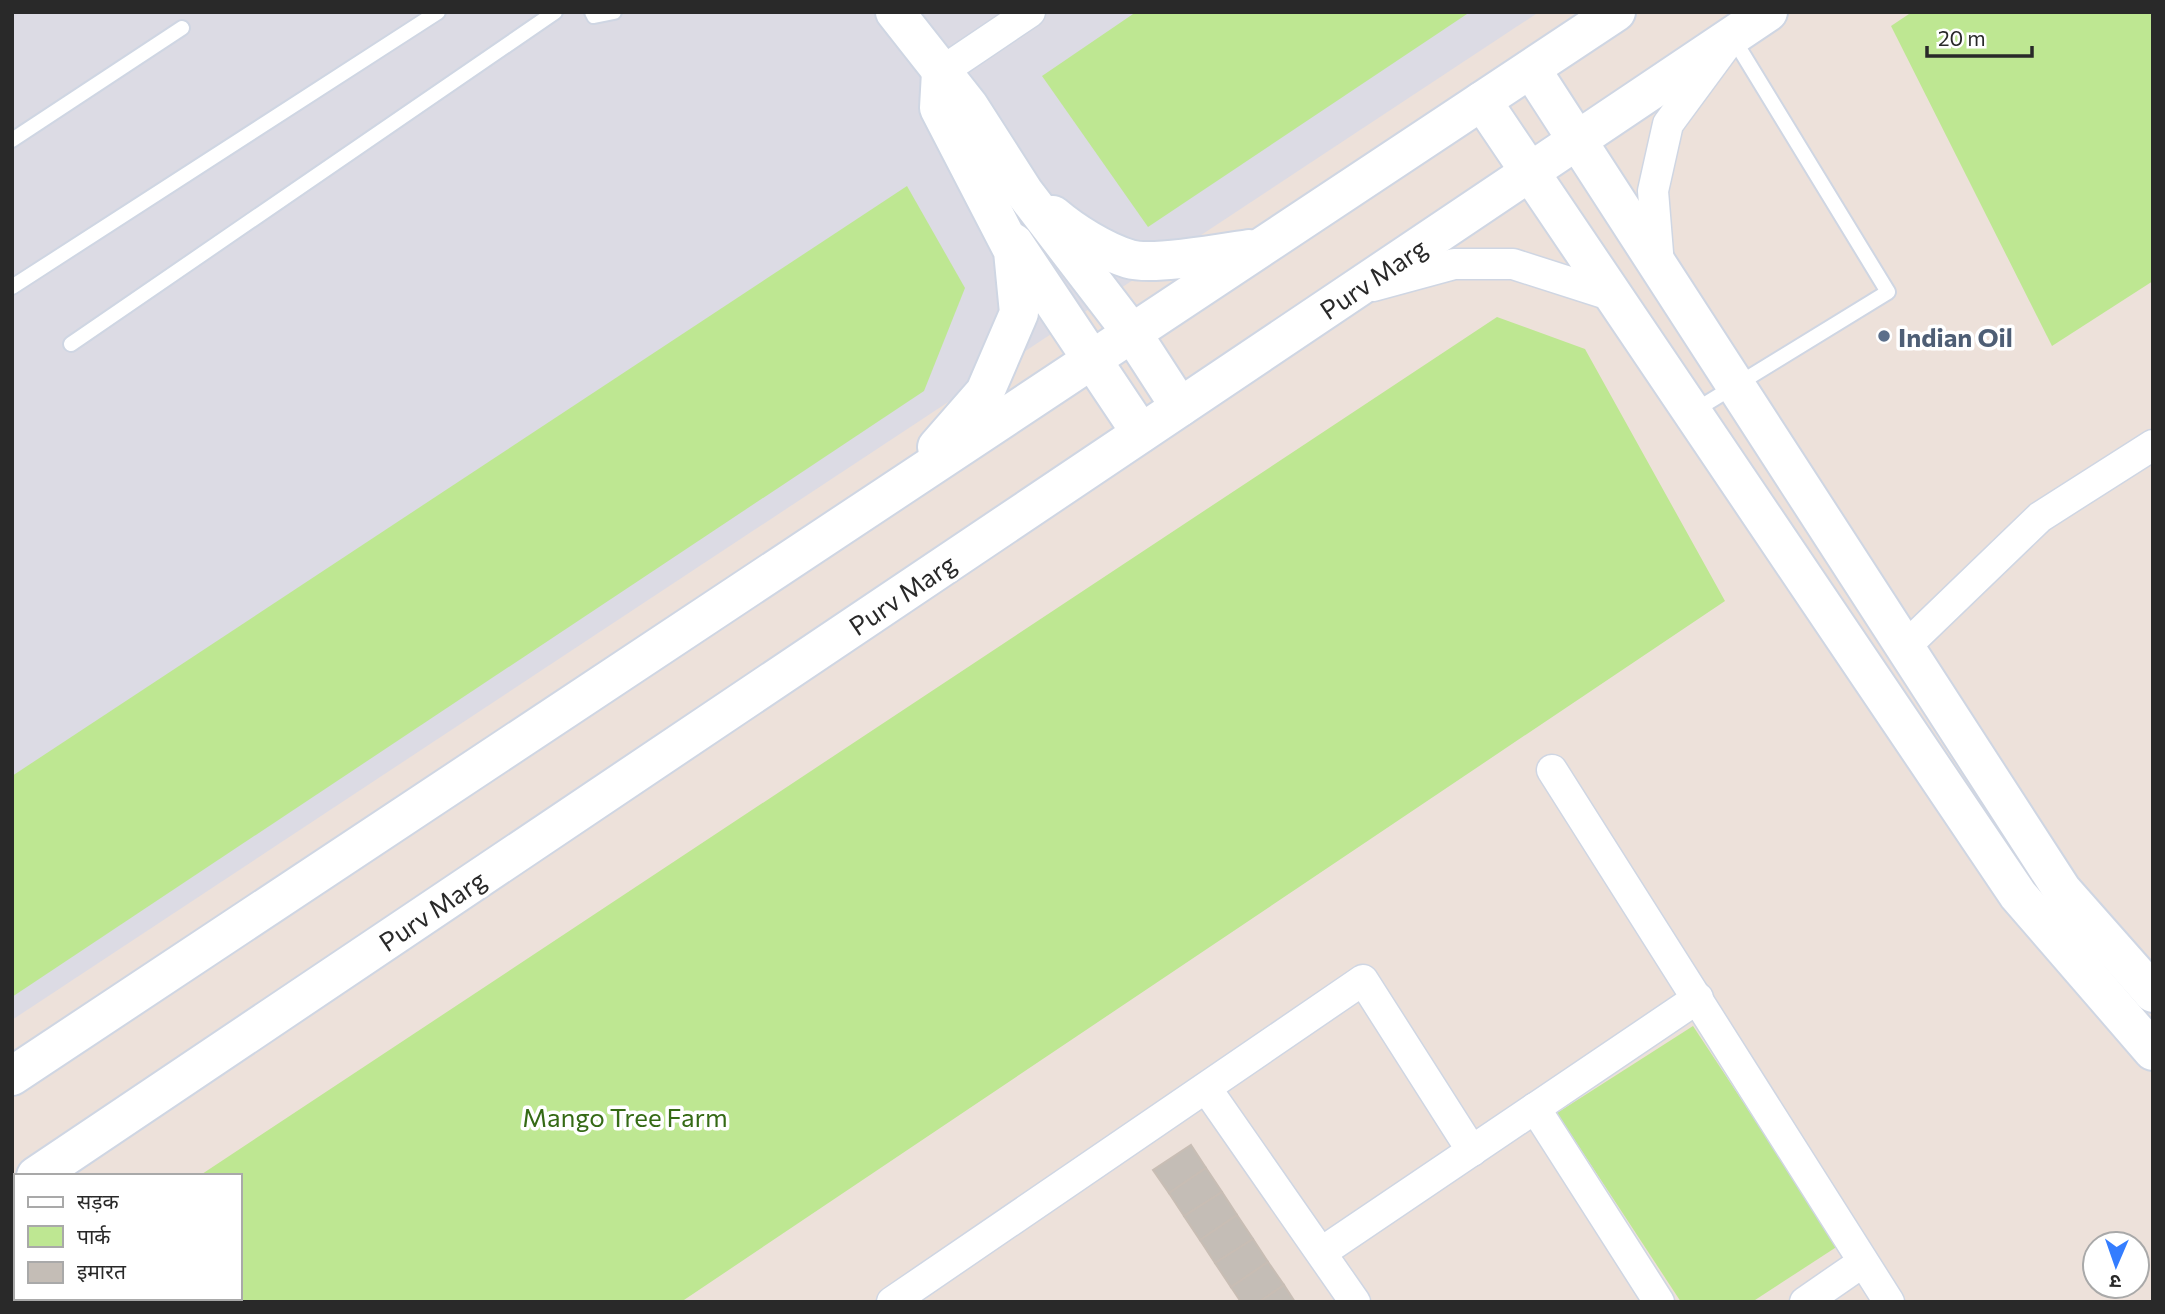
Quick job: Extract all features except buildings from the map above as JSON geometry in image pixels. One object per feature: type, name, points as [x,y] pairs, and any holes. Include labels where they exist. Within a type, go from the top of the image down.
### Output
[{"type":"main road","points":[[895,12],[969,106],[1008,200],[1091,360],[1141,433]]},
{"type":"main road","points":[[12,1076],[1616,12]]},
{"type":"main road","name":"Purv Marg","points":[[39,1174],[1768,12]]},
{"type":"main road","points":[[1531,69],[2062,890],[2153,993]]},
{"type":"main road","points":[[1482,101],[2018,895],[2153,1051]]},
{"type":"main road","points":[[1008,200],[1130,260],[1183,258],[1261,248]]},
{"type":"main road","points":[[1008,200],[1132,333],[1180,407]]},
{"type":"main road","points":[[906,483],[985,392],[1018,313],[1008,200]]},
{"type":"street","points":[[941,72],[1030,12]]},
{"type":"street","points":[[1660,268],[1653,191],[1668,124],[1732,36]]},
{"type":"street","points":[[1353,291],[1454,264],[1513,264],[1613,296]]},
{"type":"street","points":[[1905,647],[2040,517],[2153,444]]},
{"type":"street","points":[[1552,770],[1889,1302]]},
{"type":"street","points":[[895,1301],[1363,980],[1472,1151]]},
{"type":"street","points":[[1322,1252],[1698,998]]},
{"type":"street","points":[[1206,1088],[1355,1302]]},
{"type":"street","points":[[1535,1108],[1659,1302]]},
{"type":"street","points":[[1805,1302],[1863,1262]]},
{"type":"lane","points":[[12,287],[438,12]]},
{"type":"lane","points":[[71,344],[555,12]]},
{"type":"lane","points":[[592,12],[594,16],[608,16],[614,12]]},
{"type":"lane","points":[[12,140],[182,28]]},
{"type":"lane","points":[[1692,412],[1888,292],[1732,36]]},
{"type":"shaded area","points":[[12,12],[1539,12],[12,1020]]},
{"type":"green space","points":[[1136,12],[1470,12],[1148,227],[1042,76]]},
{"type":"green space","points":[[1912,12],[2153,12],[2153,281],[2052,346],[1891,26]]},
{"type":"green space","points":[[907,186],[965,288],[924,391],[12,997],[12,776]]},
{"type":"green space","name":"Mango Tree Farm","points":[[1497,317],[1585,349],[1725,601],[681,1302],[12,1302],[14,1300],[242,1300],[242,1174],[202,1174]]},
{"type":"green space","points":[[1693,1026],[1838,1246],[1752,1302],[1681,1302],[1557,1113]]},
{"type":"place","name":"Indian Oil","points":[[1884,336]]}]
